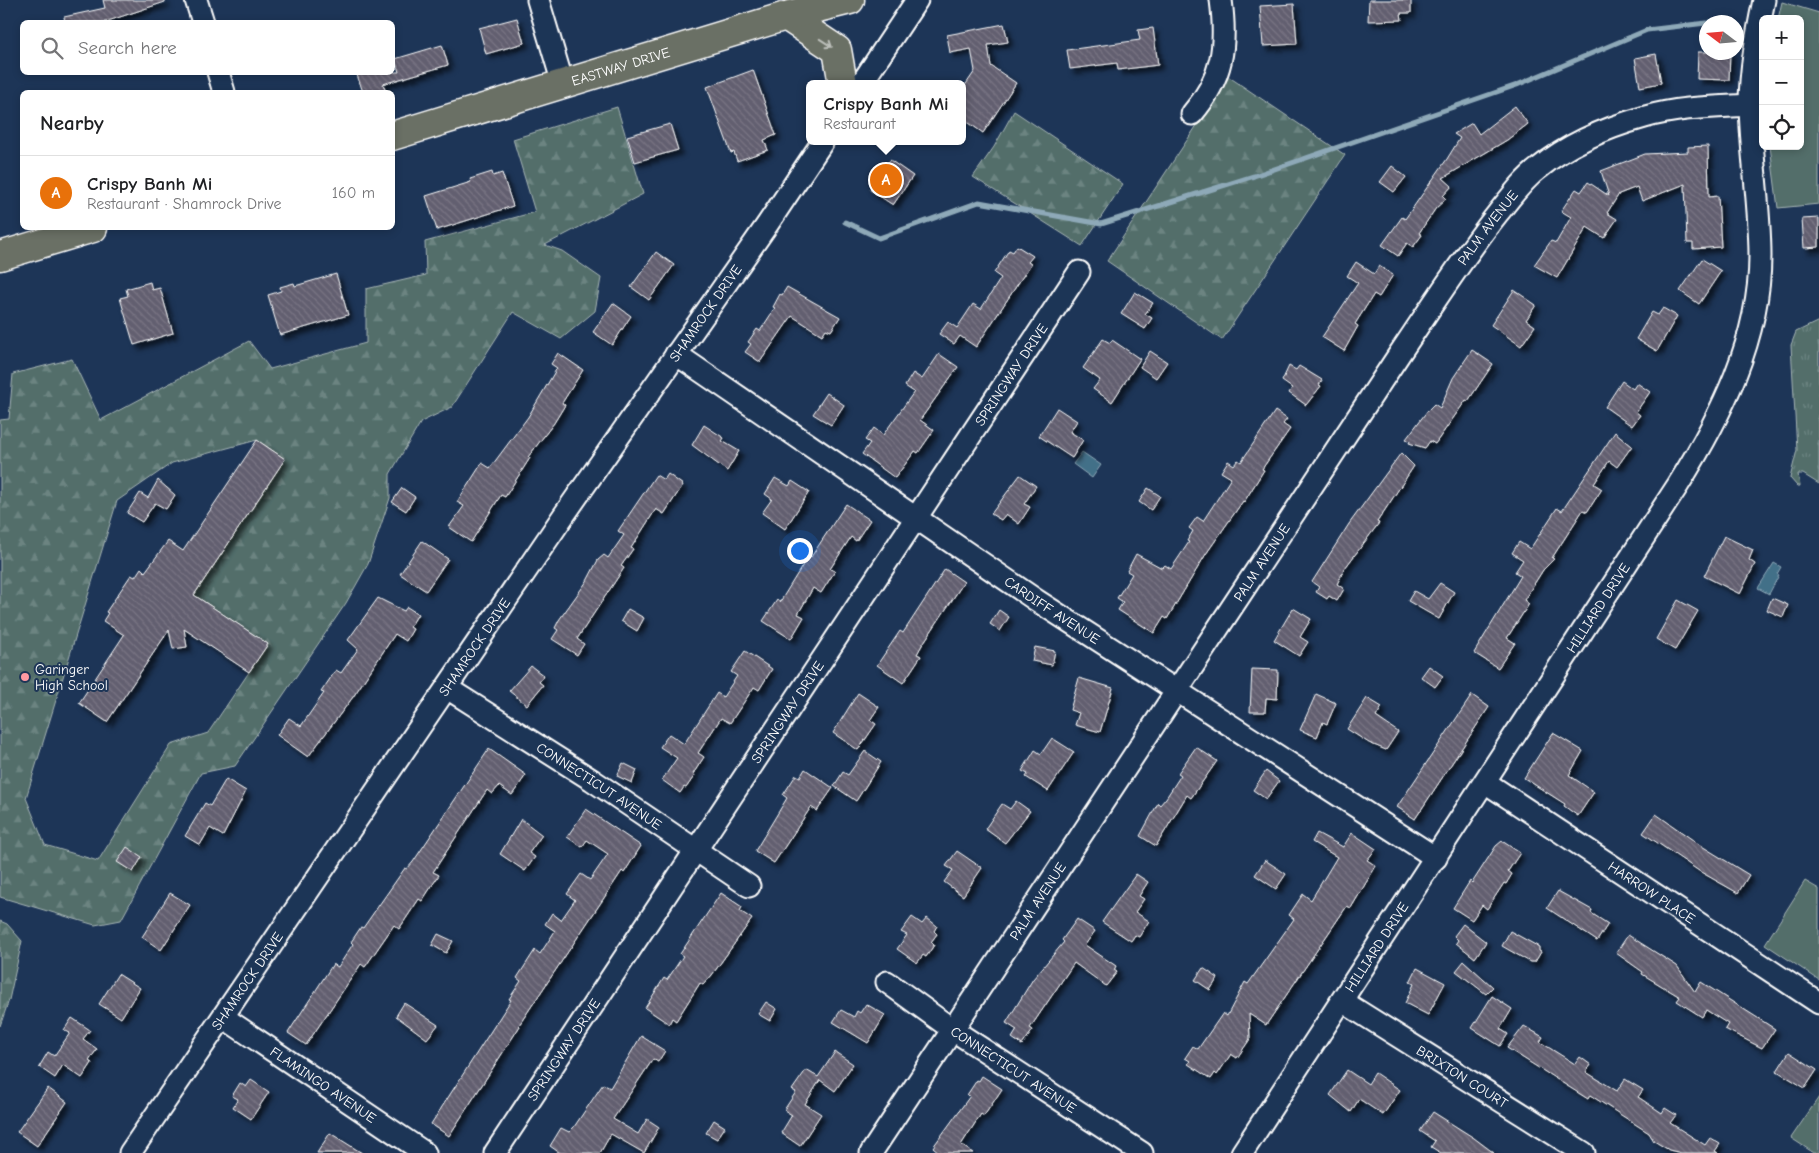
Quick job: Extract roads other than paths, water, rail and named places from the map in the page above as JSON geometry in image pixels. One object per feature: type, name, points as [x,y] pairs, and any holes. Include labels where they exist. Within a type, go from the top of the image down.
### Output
[{"type":"main road","name":"EASTWAY DRIVE","points":[[395,135],[786,16],[850,0]]},
{"type":"main road","points":[[786,16],[837,50],[842,80]]},
{"type":"main road","points":[[0,256],[86,230]]},
{"type":"street","points":[[196,0],[202,20]]},
{"type":"street","points":[[538,0],[563,84]]},
{"type":"street","points":[[864,80],[917,0]]},
{"type":"street","points":[[1192,114],[1207,96],[1216,76],[1223,47],[1224,25],[1221,0]]},
{"type":"street","name":"HILLIARD DRIVE","points":[[1242,1153],[1678,485],[1713,426],[1731,386],[1751,323],[1760,258],[1750,104],[1752,70],[1764,0]]},
{"type":"street","points":[[219,75],[223,90]]},
{"type":"street","name":"PALM AVENUE","points":[[872,1153],[1175,691],[1470,250],[1520,186],[1539,168],[1559,154],[1613,128],[1646,117],[1679,110],[1750,104]]},
{"type":"street","name":"SHAMROCK DRIVE","points":[[130,1153],[820,145]]},
{"type":"street","name":"SPRINGWAY DRIVE","points":[[495,1153],[914,518],[1079,272]]},
{"type":"street","name":"CARDIFF AVENUE","points":[[676,354],[914,518],[1175,691],[1436,858]]},
{"type":"street","name":"CONNECTICUT AVENUE","points":[[447,688],[592,780],[749,886]]},
{"type":"street","name":"HARROW PLACE","points":[[1485,782],[1819,1003]]},
{"type":"street","name":"CONNECTICUT AVENUE","points":[[887,982],[953,1030],[1142,1153]]},
{"type":"street","name":"BRIXTON COURT","points":[[1342,1001],[1584,1153]]},
{"type":"street","name":"FLAMINGO AVENUE","points":[[223,1017],[425,1153]]},
{"type":"water","points":[[1082,452],[1101,465],[1092,478],[1073,464]]},
{"type":"water","points":[[1774,563],[1781,567],[1769,594],[1758,588]]},
{"type":"waterway","points":[[845,222],[879,238],[979,202],[1101,224],[1254,176],[1517,85],[1647,30],[1699,24]]},
{"type":"place","name":"Crispy Banh Mi","points":[[886,180]]},
{"type":"place","name":"Garinger High School","points":[[25,677]]}]
